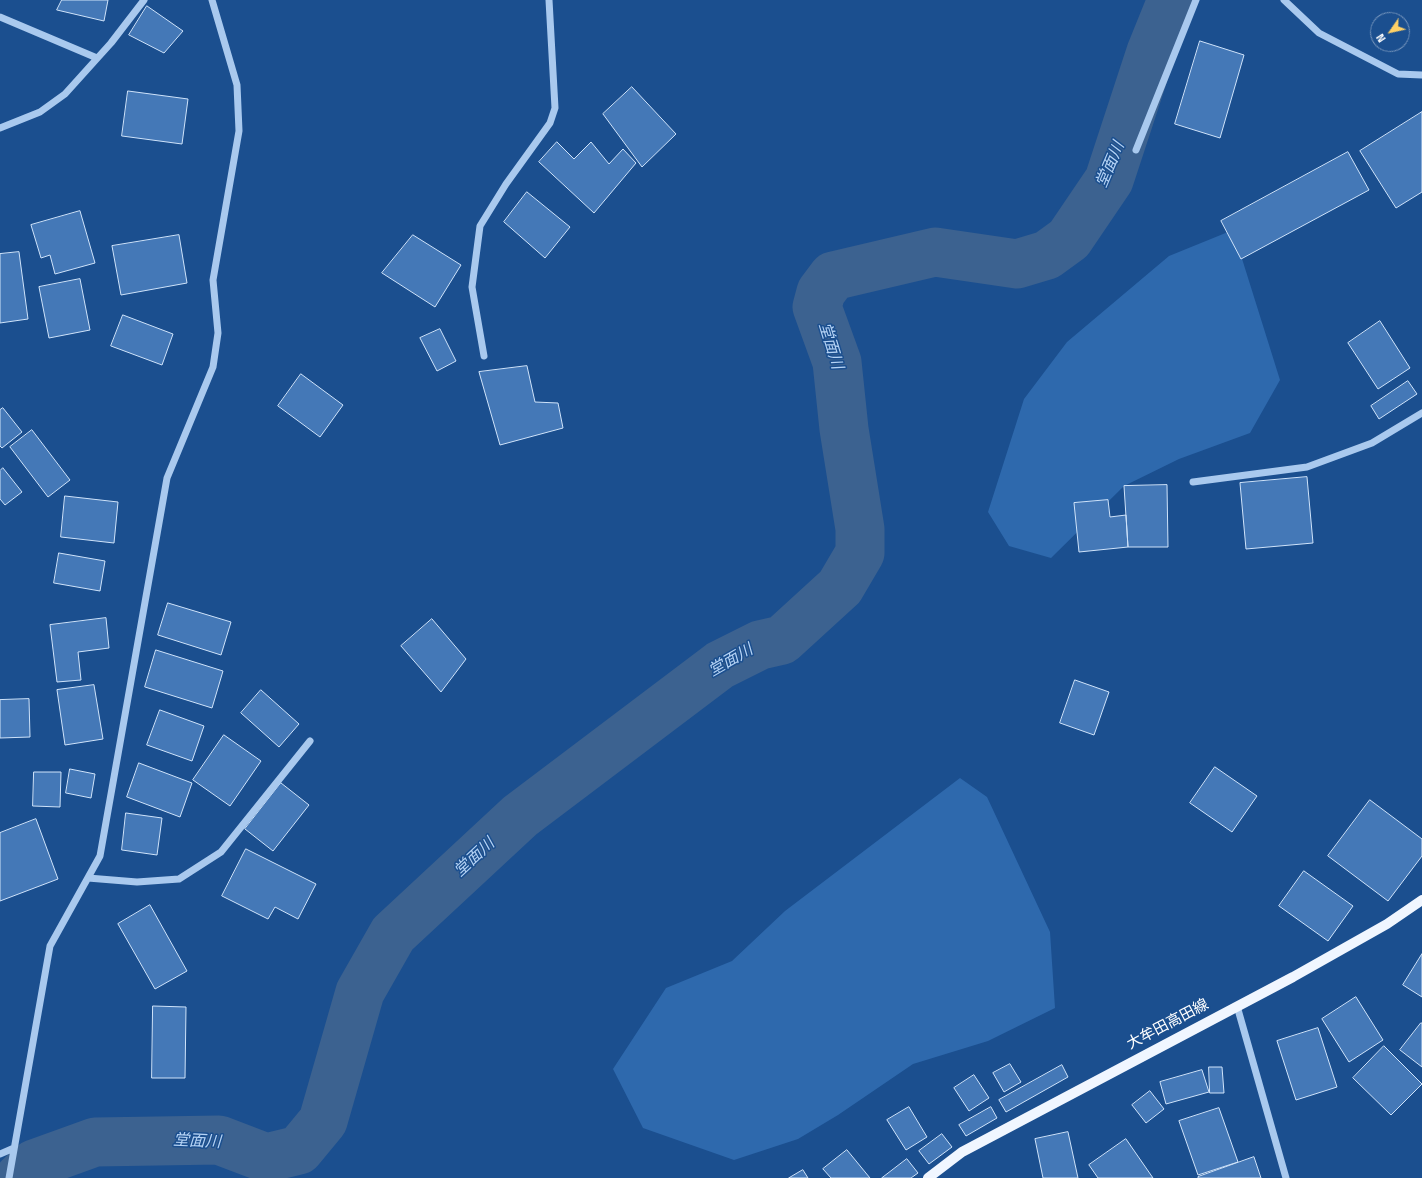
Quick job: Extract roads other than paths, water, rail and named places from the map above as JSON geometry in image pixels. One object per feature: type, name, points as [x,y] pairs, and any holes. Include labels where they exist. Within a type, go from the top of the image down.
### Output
[{"type":"main road","name":"大牟田高田線","points":[[928,1178],[962,1152],[1293,977],[1387,924],[1422,900]]},
{"type":"street","points":[[0,128],[40,112],[65,94],[111,43],[144,0]]},
{"type":"street","points":[[9,1178],[50,946],[100,856],[167,478],[213,367],[218,333],[213,280],[239,131],[237,86],[212,0]]},
{"type":"street","points":[[484,356],[472,287],[480,226],[506,184],[550,123],[555,108],[549,0]]},
{"type":"street","points":[[1136,150],[1196,0]]},
{"type":"street","points":[[1284,0],[1319,33],[1398,74],[1422,75]]},
{"type":"street","points":[[0,17],[97,58]]},
{"type":"street","points":[[1193,482],[1307,467],[1372,443],[1422,413]]},
{"type":"street","points":[[88,878],[137,882],[179,880],[220,852],[310,742]]},
{"type":"street","points":[[1237,1006],[1286,1178]]},
{"type":"street","points":[[0,1154],[14,1148]]},
{"type":"waterway","name":"堂面川","points":[[19,1178],[34,1164],[95,1142],[219,1140],[266,1158],[299,1150],[323,1121],[360,992],[393,934],[520,816],[720,665],[760,645],[782,640],[840,587],[860,553],[860,529],[844,429],[837,362],[817,307],[821,292],[833,276],[935,252],[1017,264],[1047,255],[1069,239],[1109,180],[1151,52],[1172,0]]}]
